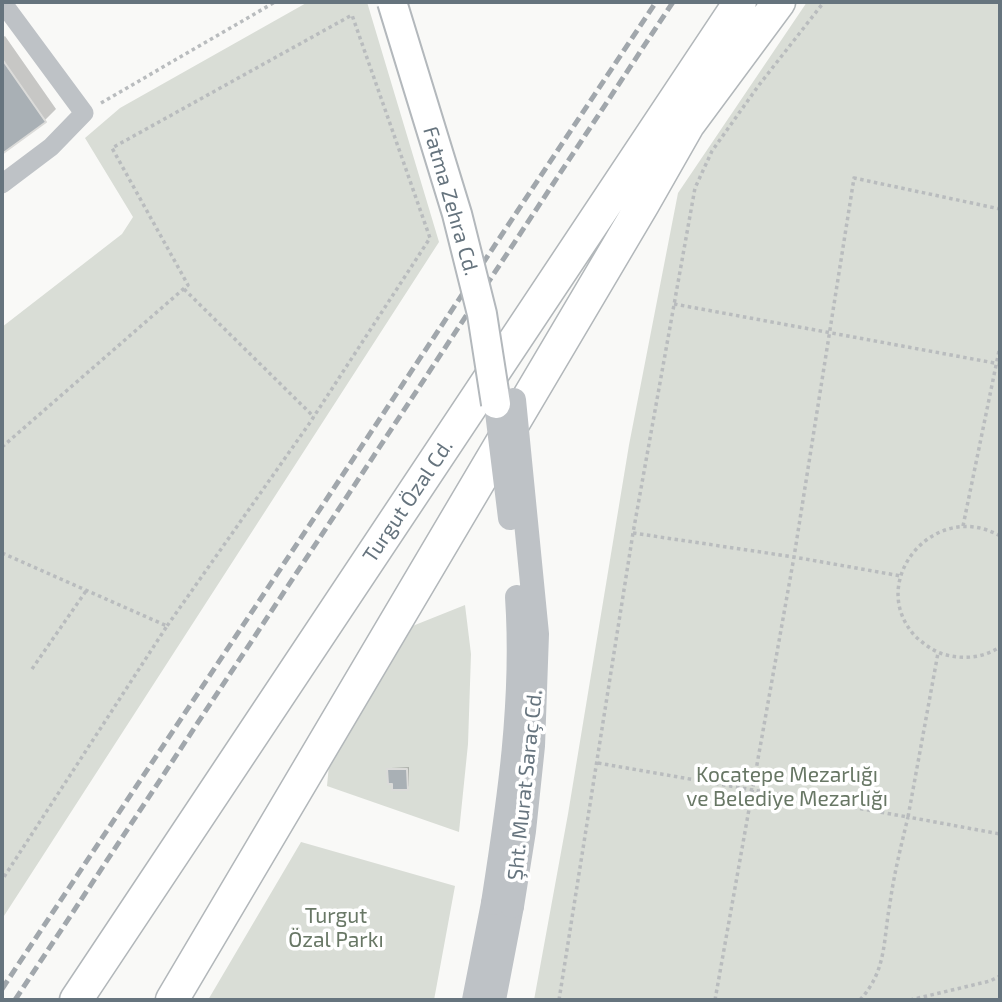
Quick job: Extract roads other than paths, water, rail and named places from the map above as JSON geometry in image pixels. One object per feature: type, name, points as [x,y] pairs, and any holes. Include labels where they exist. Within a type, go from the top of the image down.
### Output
[{"type":"main road","name":"Fatma Zehra Cd.","points":[[392,2],[457,214],[505,402]]},
{"type":"main road","name":"Fatma Zehra Cd.","points":[[413,2],[468,184],[503,332],[505,402]]},
{"type":"main road","name":"Turgut Özal Cd.","points":[[76,1000],[740,2]]},
{"type":"main road","points":[[172,1000],[688,125],[779,2]]},
{"type":"street","points":[[2,2],[84,113],[51,148],[2,184]]},
{"type":"street","name":"Şht. Murat Saraç Cd.","points":[[494,1000],[517,715],[519,626],[505,402]]},
{"type":"street","name":"Şht. Murat Saraç Cd.","points":[[474,1000],[502,905]]},
{"type":"railway","points":[[2,989],[656,2]]},
{"type":"railway","points":[[15,1000],[673,2]]},
{"type":"park label","name":"Kocatepe Mezarlığı ve Belediye Mezarlığı","points":[[787,787]]},
{"type":"park label","name":"Turgut Özal Parkı","points":[[336,928]]}]
